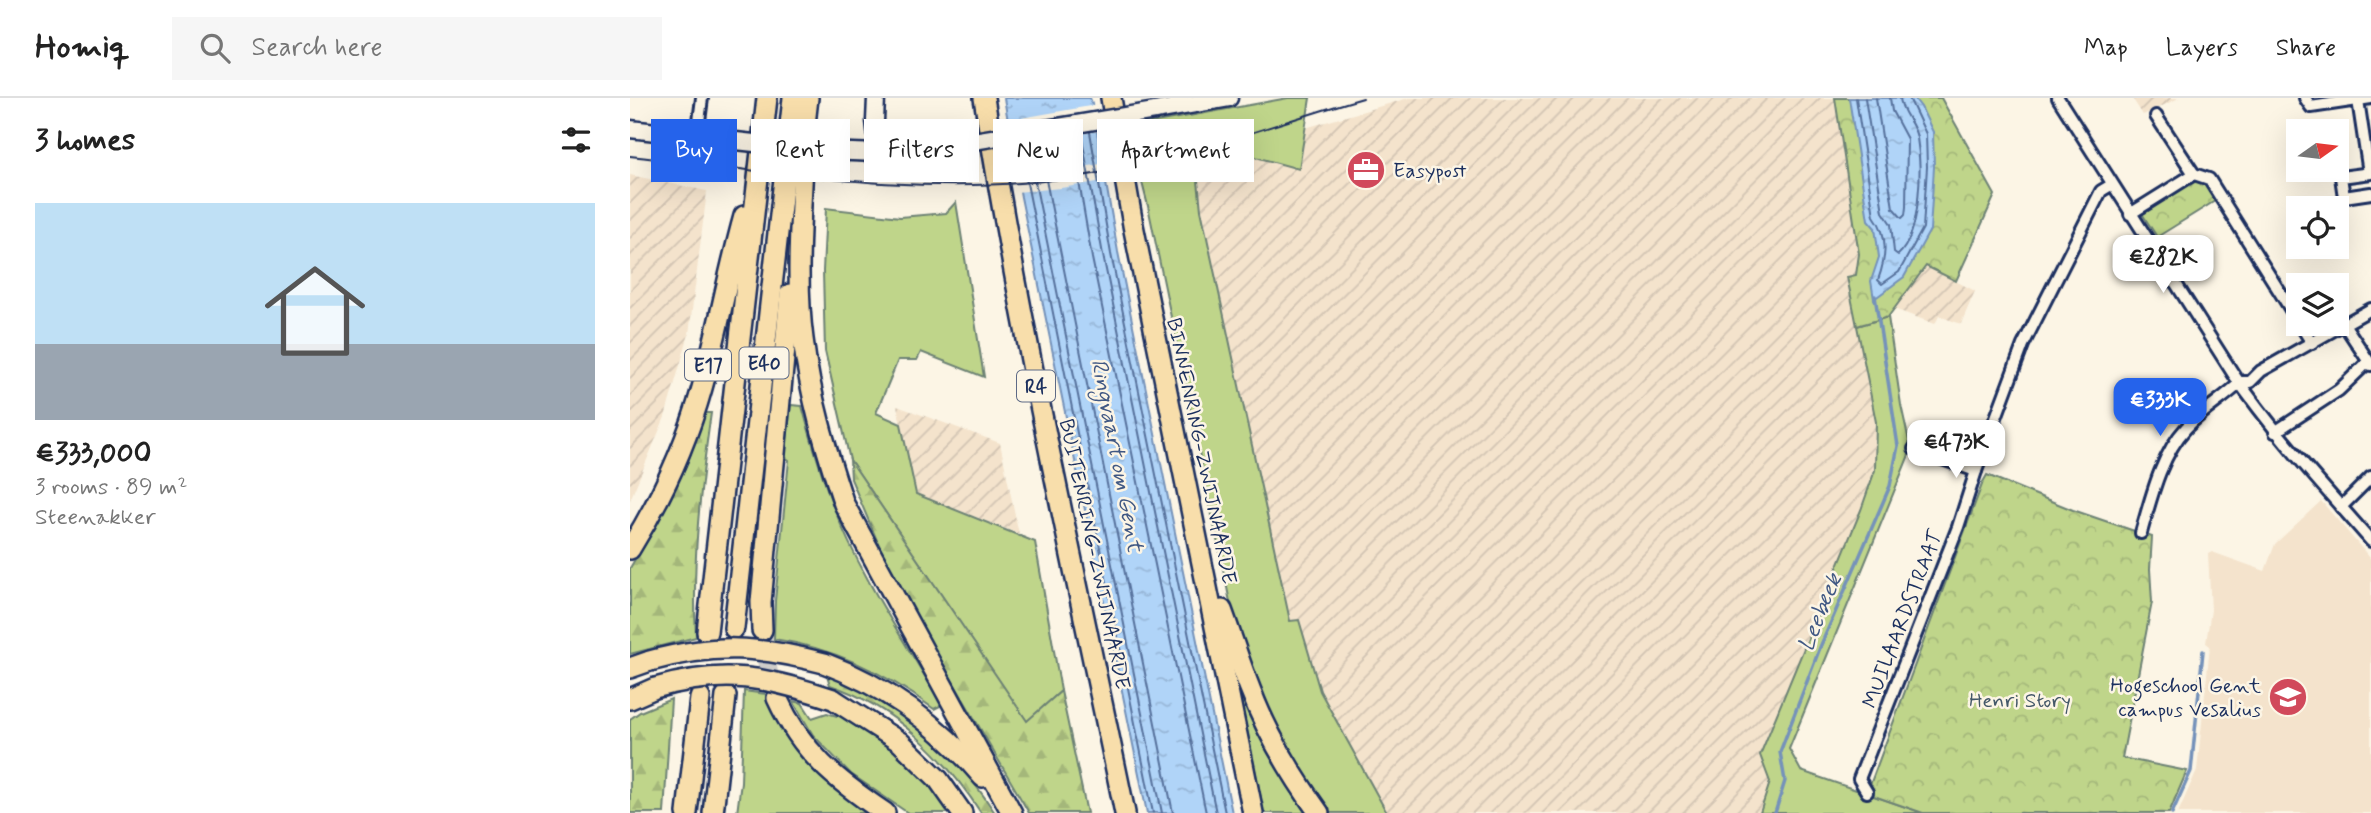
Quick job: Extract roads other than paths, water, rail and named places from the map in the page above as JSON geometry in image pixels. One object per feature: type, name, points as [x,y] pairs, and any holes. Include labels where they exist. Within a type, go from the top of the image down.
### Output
[{"type":"highway","name":"E40","points":[[765,119],[767,98]]},
{"type":"highway","name":"E40","points":[[734,628],[793,98]]},
{"type":"highway","points":[[805,119],[808,98]]},
{"type":"highway","name":"BUITENRING-ZWIJNAARDE","points":[[984,98],[1001,208],[1031,364],[1125,813]]},
{"type":"highway","name":"BINNENRING-ZWIJNAARDE","points":[[1111,98],[1136,239],[1253,813]]},
{"type":"highway","name":"E17","points":[[630,549],[679,456],[702,390],[729,272],[754,182]]},
{"type":"highway","name":"E40","points":[[707,632],[758,182]]},
{"type":"highway","points":[[762,630],[761,602],[799,182]]},
{"type":"highway","points":[[803,182],[800,281],[802,337],[811,391],[829,459],[845,505],[1010,810]]},
{"type":"highway","points":[[1199,551],[1260,713],[1296,781],[1319,813]]},
{"type":"highway","points":[[630,668],[684,652],[720,648],[790,654],[824,663],[856,675],[882,689],[923,717],[965,757],[1010,810]]},
{"type":"highway","points":[[630,699],[678,681],[724,676],[772,680],[833,699],[901,742],[938,779],[962,813]]},
{"type":"highway","points":[[713,813],[726,696]]},
{"type":"highway","points":[[687,813],[700,698]]},
{"type":"highway","points":[[777,698],[799,739],[813,757],[845,786],[885,813]]},
{"type":"street","points":[[699,119],[702,98]]},
{"type":"street","points":[[874,119],[876,98]]},
{"type":"street","points":[[979,140],[1229,98]]},
{"type":"street","points":[[2058,98],[2111,185],[2241,382],[2245,393],[2275,432],[2371,541]]},
{"type":"street","points":[[2305,98],[2311,107],[2371,98]]},
{"type":"street","points":[[2358,100],[2370,173],[2341,177],[2344,197],[2371,193]]},
{"type":"street","points":[[2156,116],[2194,174],[2209,179],[2286,301]]},
{"type":"street","points":[[630,129],[651,132]]},
{"type":"street","points":[[737,141],[864,152]]},
{"type":"street","points":[[2130,214],[2194,174]]},
{"type":"street","name":"MUILAARDSTRAAT","points":[[1867,792],[1854,779],[1958,527],[2023,345],[2101,191],[2111,185]]},
{"type":"street","points":[[2349,321],[2371,309]]},
{"type":"street","points":[[2275,432],[2339,390],[2369,364],[2349,332]]},
{"type":"street","points":[[2308,336],[2312,343]]},
{"type":"street","points":[[2141,533],[2162,469],[2178,440],[2197,417],[2241,382],[2250,382],[2261,371],[2324,336]]},
{"type":"street","points":[[1914,449],[1976,471]]},
{"type":"street","points":[[2341,507],[2371,477]]},
{"type":"water","name":"Ringvaart om Gent","points":[[1004,98],[1090,98],[1092,103],[1097,132],[1097,182],[1106,182],[1232,813],[1147,813],[1018,182],[1083,182],[1083,119],[1008,119]]},
{"type":"water","points":[[1849,98],[1914,98],[1933,132],[1930,230],[1904,277],[1874,299],[1871,281],[1879,257],[1875,228],[1868,220]]},
{"type":"waterway","name":"Leebeek","points":[[1775,813],[1785,781],[1780,752],[1821,645],[1890,486],[1898,446],[1875,296]]},
{"type":"waterway","points":[[2172,813],[2191,771],[2203,651]]},
{"type":"tunnel","points":[[762,630],[769,676],[777,697]]},
{"type":"tram line","points":[[630,156],[794,175],[904,184],[1013,183],[1068,178],[1143,164],[1217,144],[1363,98]]},
{"type":"place","name":"Easypost","points":[[1366,170]]},
{"type":"place","name":"Hogeschool Gent campus Vesalius","points":[[2288,697]]},
{"type":"park label","name":"Henri Story","points":[[2020,700]]}]
